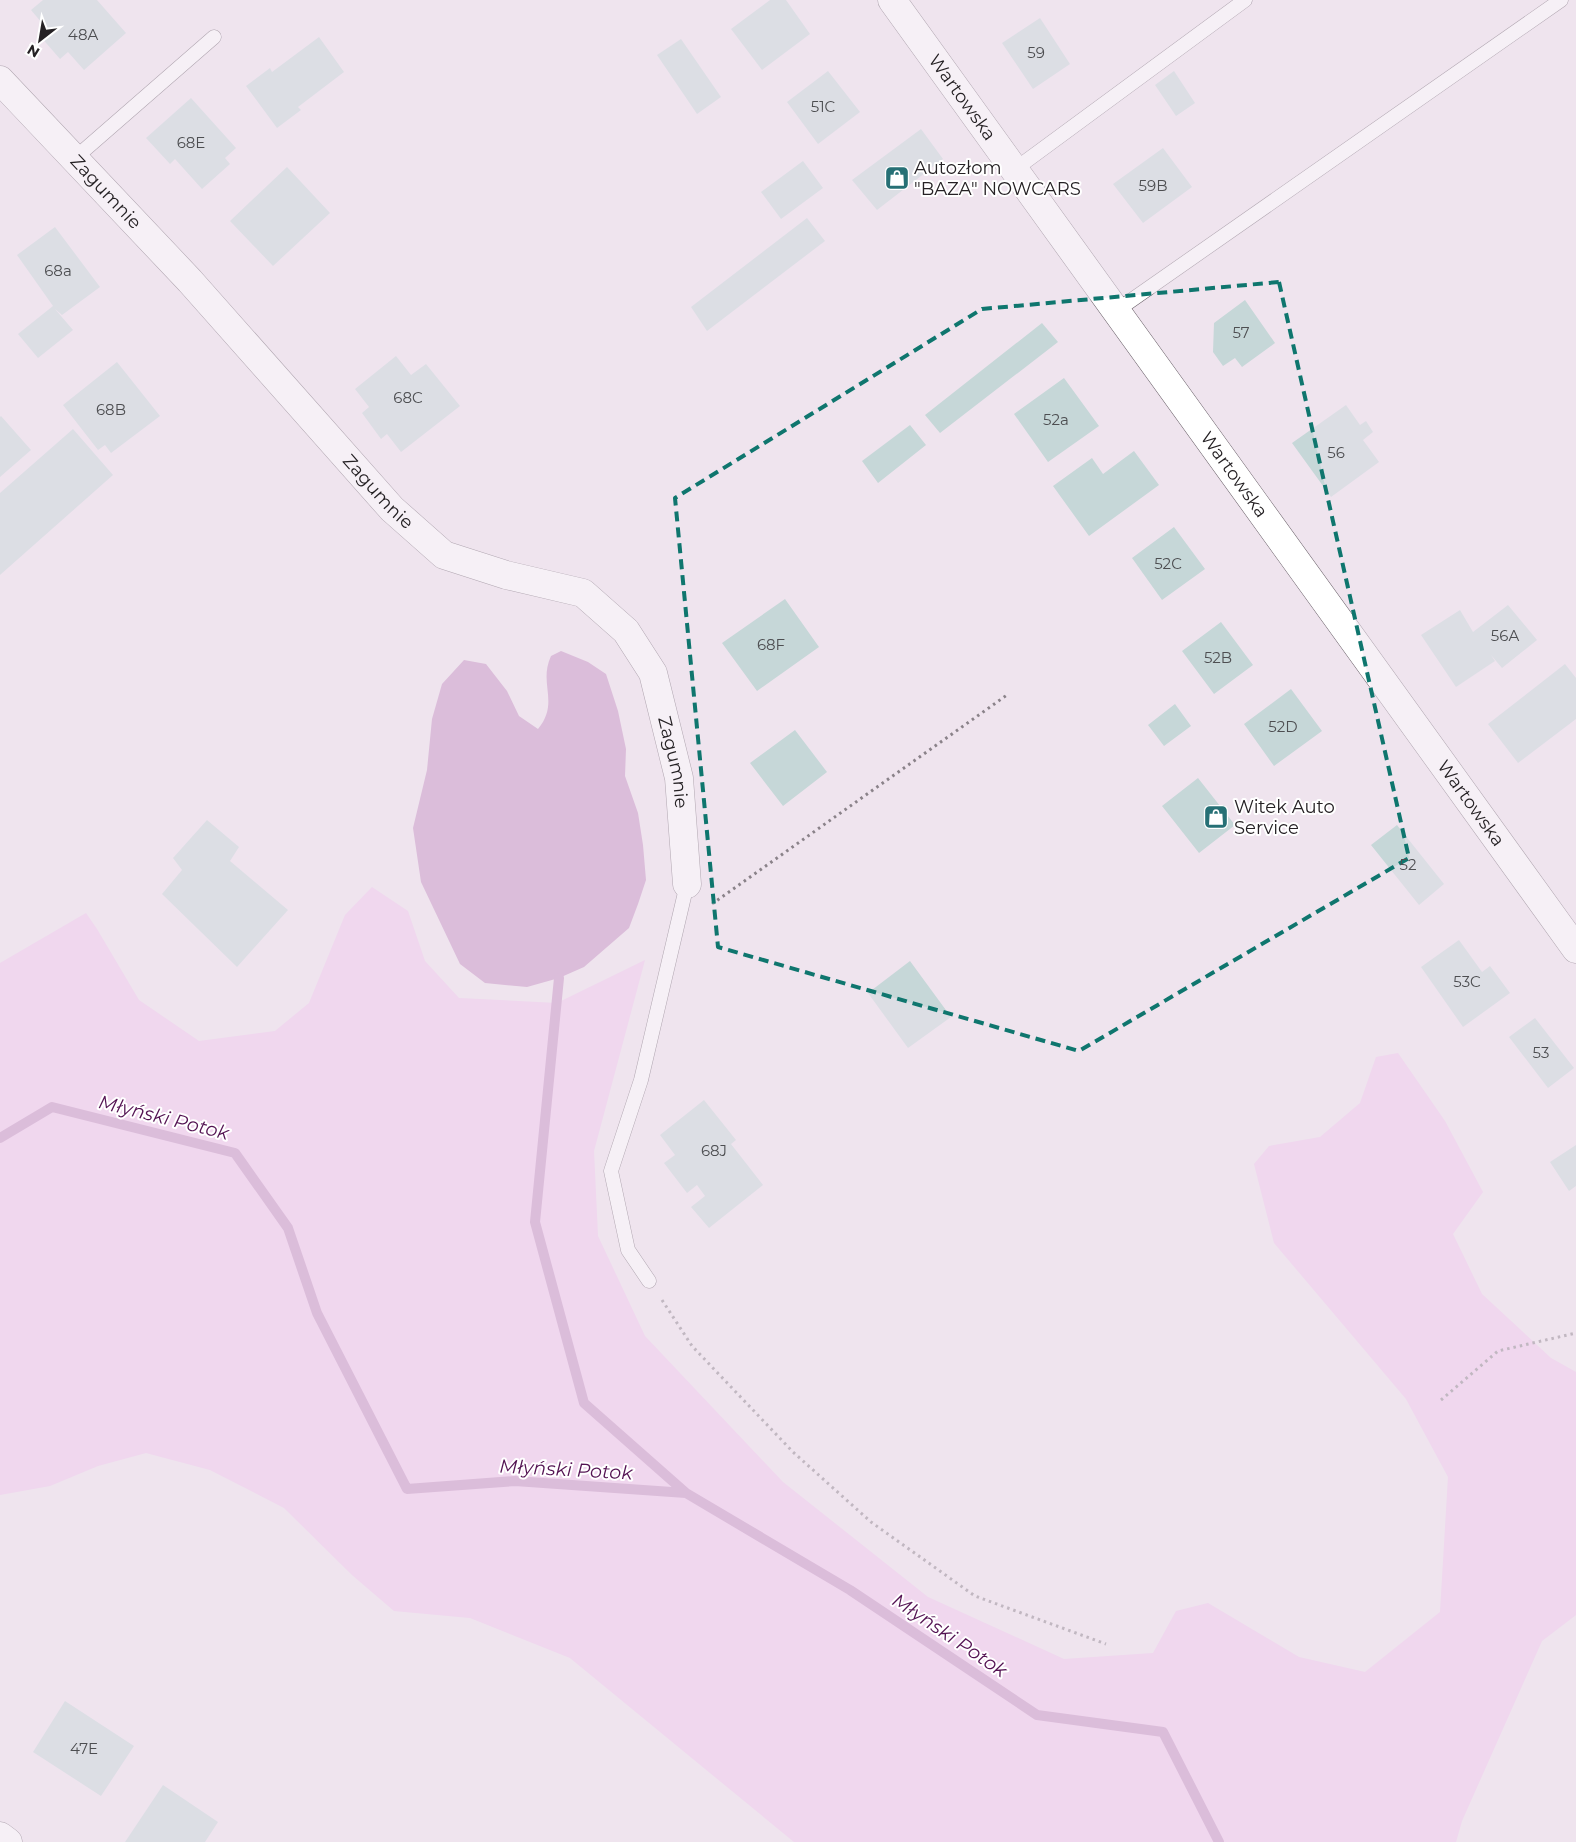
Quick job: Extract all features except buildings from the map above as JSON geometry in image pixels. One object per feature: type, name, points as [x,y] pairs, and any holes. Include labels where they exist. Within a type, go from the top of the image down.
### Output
[{"type":"street","name":"Wartowska","points":[[892,0],[1576,949]]},
{"type":"street","name":"Zagumnie","points":[[0,80],[190,281],[392,509],[444,555],[506,575],[583,593],[626,631],[653,673],[679,778],[688,884]]},
{"type":"street","points":[[0,1836],[8,1842]]},
{"type":"lane","points":[[1014,170],[1245,0]]},
{"type":"lane","points":[[1116,311],[1561,0]]},
{"type":"lane","points":[[74,159],[214,37]]},
{"type":"lane","points":[[649,1281],[628,1250],[611,1171],[641,1080],[688,884]]},
{"type":"path","points":[[677,929],[1007,695]]},
{"type":"path","points":[[649,1281],[692,1346],[793,1452],[871,1522],[975,1596],[1106,1644]]},
{"type":"path","points":[[1441,1400],[1498,1351],[1576,1333]]},
{"type":"highlighted area","points":[[1279,282],[1409,858],[1079,1051],[718,947],[675,498],[982,309]]},
{"type":"shaded area","points":[[561,651],[588,662],[606,674],[618,711],[626,749],[625,776],[638,813],[646,880],[629,928],[584,967],[559,978],[527,987],[485,983],[460,964],[421,882],[413,828],[427,770],[432,719],[442,684],[464,660],[486,664],[507,691],[519,716],[538,729],[547,710],[548,666],[551,656]]},
{"type":"shaded area","points":[[372,887],[408,911],[425,961],[459,998],[557,1003],[645,960],[594,1151],[598,1236],[645,1336],[783,1482],[928,1597],[1064,1659],[1153,1653],[1176,1611],[1208,1603],[1299,1657],[1365,1672],[1440,1612],[1448,1477],[1406,1399],[1274,1243],[1254,1164],[1269,1146],[1320,1137],[1360,1103],[1376,1057],[1398,1053],[1445,1121],[1483,1192],[1453,1234],[1482,1294],[1551,1358],[1576,1372],[1576,1615],[1542,1641],[1462,1821],[1456,1842],[794,1842],[570,1658],[470,1618],[394,1611],[352,1575],[284,1508],[210,1470],[146,1453],[98,1466],[50,1486],[0,1495],[0,963],[86,913],[139,1000],[199,1041],[275,1031],[309,1003],[345,915]]},
{"type":"waterway","points":[[559,978],[535,1222],[584,1403],[686,1493]]},
{"type":"waterway","name":"Młyński Potok","points":[[0,1138],[52,1107],[235,1153],[288,1228],[317,1313],[407,1489],[515,1481],[686,1493],[850,1590],[1037,1715],[1163,1732],[1219,1842]]},
{"type":"place","name":"Autozłom \"BAZA\" NOWCARS","points":[[897,178]]},
{"type":"place","name":"Witek Auto Service","points":[[1216,817]]}]
